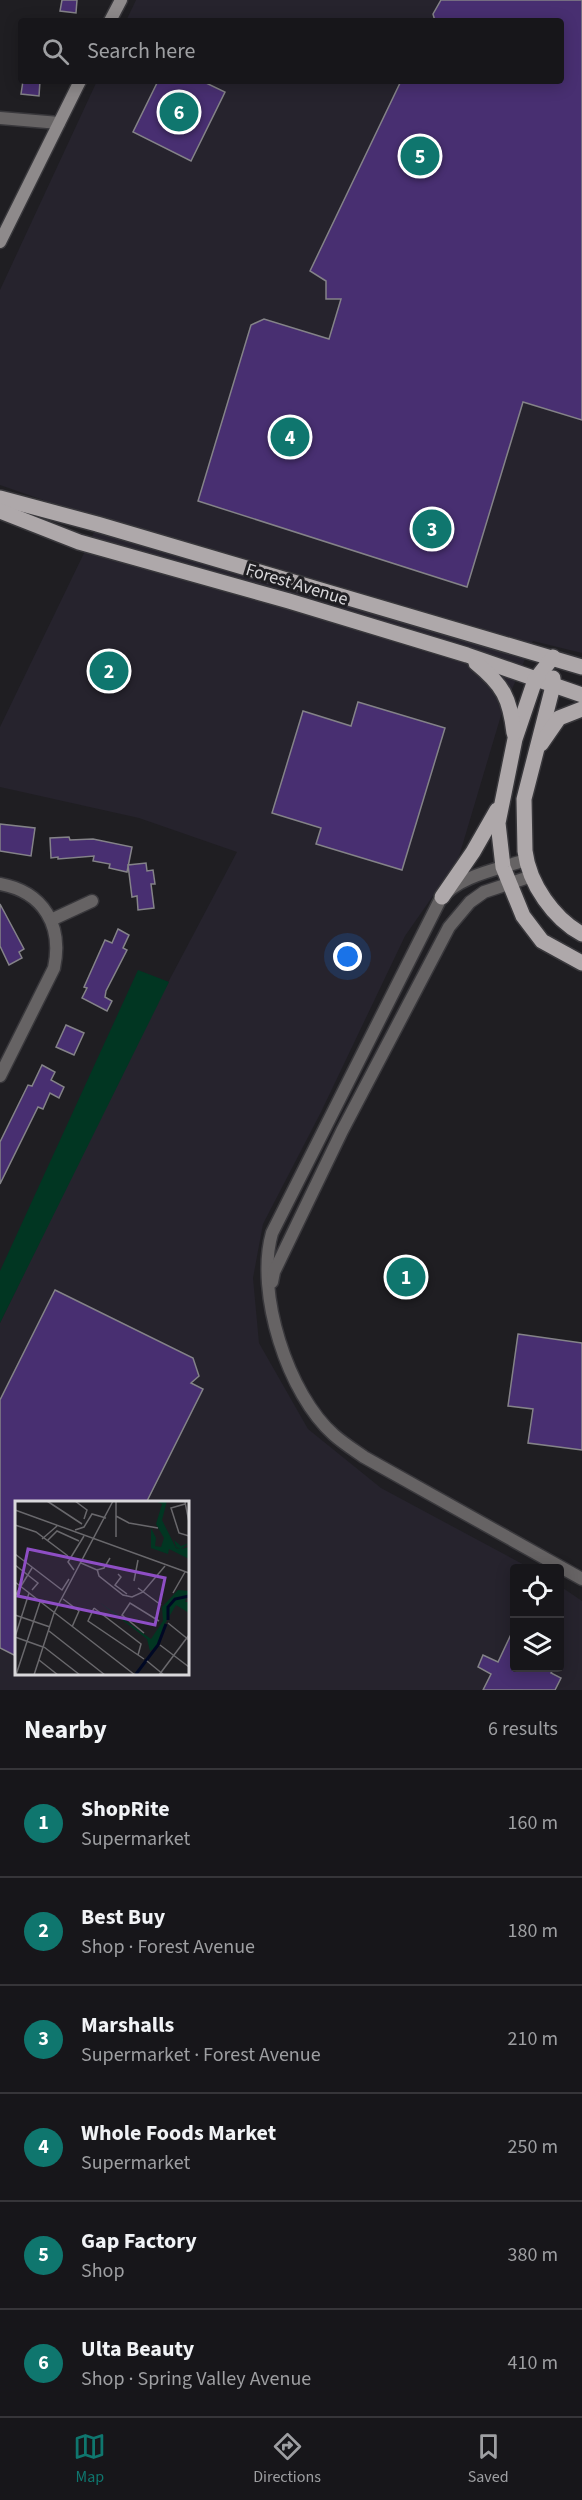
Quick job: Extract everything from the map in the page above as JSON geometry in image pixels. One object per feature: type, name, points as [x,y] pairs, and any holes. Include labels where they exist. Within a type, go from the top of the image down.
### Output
[{"type":"main road","name":"Forest Avenue","points":[[0,498],[97,524],[582,666]]},
{"type":"main road","name":"Forest Avenue","points":[[0,512],[78,542],[289,601],[467,655],[582,695]]},
{"type":"main road","points":[[467,655],[496,679],[507,696],[515,739]]},
{"type":"main road","points":[[553,657],[535,680],[515,739],[498,823],[503,867],[523,916],[542,941],[582,963]]},
{"type":"main road","points":[[553,657],[553,686],[524,799],[526,860],[532,876],[554,912],[571,928],[582,934]]},
{"type":"main road","points":[[536,751],[559,718],[582,709]]},
{"type":"main road","points":[[442,897],[473,852],[501,802]]},
{"type":"street","points":[[112,18],[121,0]]},
{"type":"street","points":[[0,242],[78,84]]},
{"type":"street","points":[[0,118],[59,123]]},
{"type":"street","points":[[526,860],[460,884],[442,897],[272,1233],[267,1249],[270,1292],[280,1348],[295,1381],[333,1435],[364,1456],[582,1579]]},
{"type":"street","points":[[270,1292],[274,1272],[308,1200],[449,927],[470,902],[484,892],[532,876]]},
{"type":"street","points":[[0,884],[20,890],[34,898],[51,920],[57,938],[54,968],[0,1076]]},
{"type":"street","points":[[51,920],[92,901]]},
{"type":"shaded area","points":[[136,0],[582,0],[582,653],[533,641],[502,712],[458,860],[405,936],[321,1112],[263,1224],[253,1278],[259,1343],[308,1429],[381,1488],[523,1564],[510,1564],[510,1672],[564,1672],[564,1589],[582,1601],[582,1690],[0,1690],[0,1323],[144,1028],[237,852],[139,818],[0,787],[0,727],[100,520],[0,485],[0,290],[96,84],[564,84],[564,18],[127,18]]},
{"type":"green space","points":[[138,970],[169,982],[0,1323],[0,1271]]},
{"type":"building","points":[[62,0],[77,0],[76,13],[60,11]]},
{"type":"building","points":[[441,0],[582,0],[582,420],[523,402],[467,587],[198,501],[251,325],[264,319],[329,339],[341,299],[326,299],[326,281],[310,271],[400,84],[564,84],[564,18],[434,18],[433,14]]},
{"type":"building","points":[[23,84],[40,84],[39,96],[21,94]]},
{"type":"building","points":[[157,84],[208,84],[225,92],[191,161],[133,132]]},
{"type":"building","points":[[358,702],[445,728],[402,870],[316,844],[321,828],[272,813],[303,711],[351,726]]},
{"type":"building","points":[[0,824],[35,828],[31,856],[0,851]]},
{"type":"building","points":[[69,837],[70,840],[93,839],[132,847],[127,872],[109,868],[110,864],[93,861],[94,856],[51,858],[50,838]]},
{"type":"building","points":[[146,863],[147,871],[153,870],[155,884],[151,884],[154,908],[138,910],[137,896],[132,897],[128,865]]},
{"type":"building","points":[[0,904],[24,949],[19,952],[22,958],[9,965],[0,946]]},
{"type":"building","points":[[118,929],[129,935],[123,948],[127,950],[106,991],[105,997],[112,1001],[107,1011],[82,998],[87,988],[84,987],[105,940],[112,943]]},
{"type":"building","points":[[66,1025],[84,1033],[74,1055],[56,1047]]},
{"type":"building","points":[[42,1065],[55,1072],[51,1080],[64,1087],[59,1098],[50,1093],[43,1109],[38,1107],[0,1184],[0,1142],[28,1085],[32,1086]]},
{"type":"building","points":[[55,1290],[193,1358],[199,1376],[191,1383],[203,1389],[147,1501],[15,1501],[15,1656],[0,1648],[0,1400]]},
{"type":"building","points":[[518,1334],[582,1343],[582,1450],[528,1443],[533,1409],[508,1406]]},
{"type":"building","points":[[510,1636],[510,1672],[552,1672],[561,1678],[555,1690],[483,1690],[491,1674],[478,1667],[483,1655],[498,1662]]},
{"type":"place","name":"Ulta Beauty","points":[[179,112]]},
{"type":"place","name":"Gap Factory","points":[[420,156]]},
{"type":"place","name":"Whole Foods Market","points":[[290,437]]},
{"type":"place","name":"Marshalls","points":[[432,529]]},
{"type":"place","name":"Best Buy","points":[[109,671]]},
{"type":"place","name":"ShopRite","points":[[406,1277]]}]
